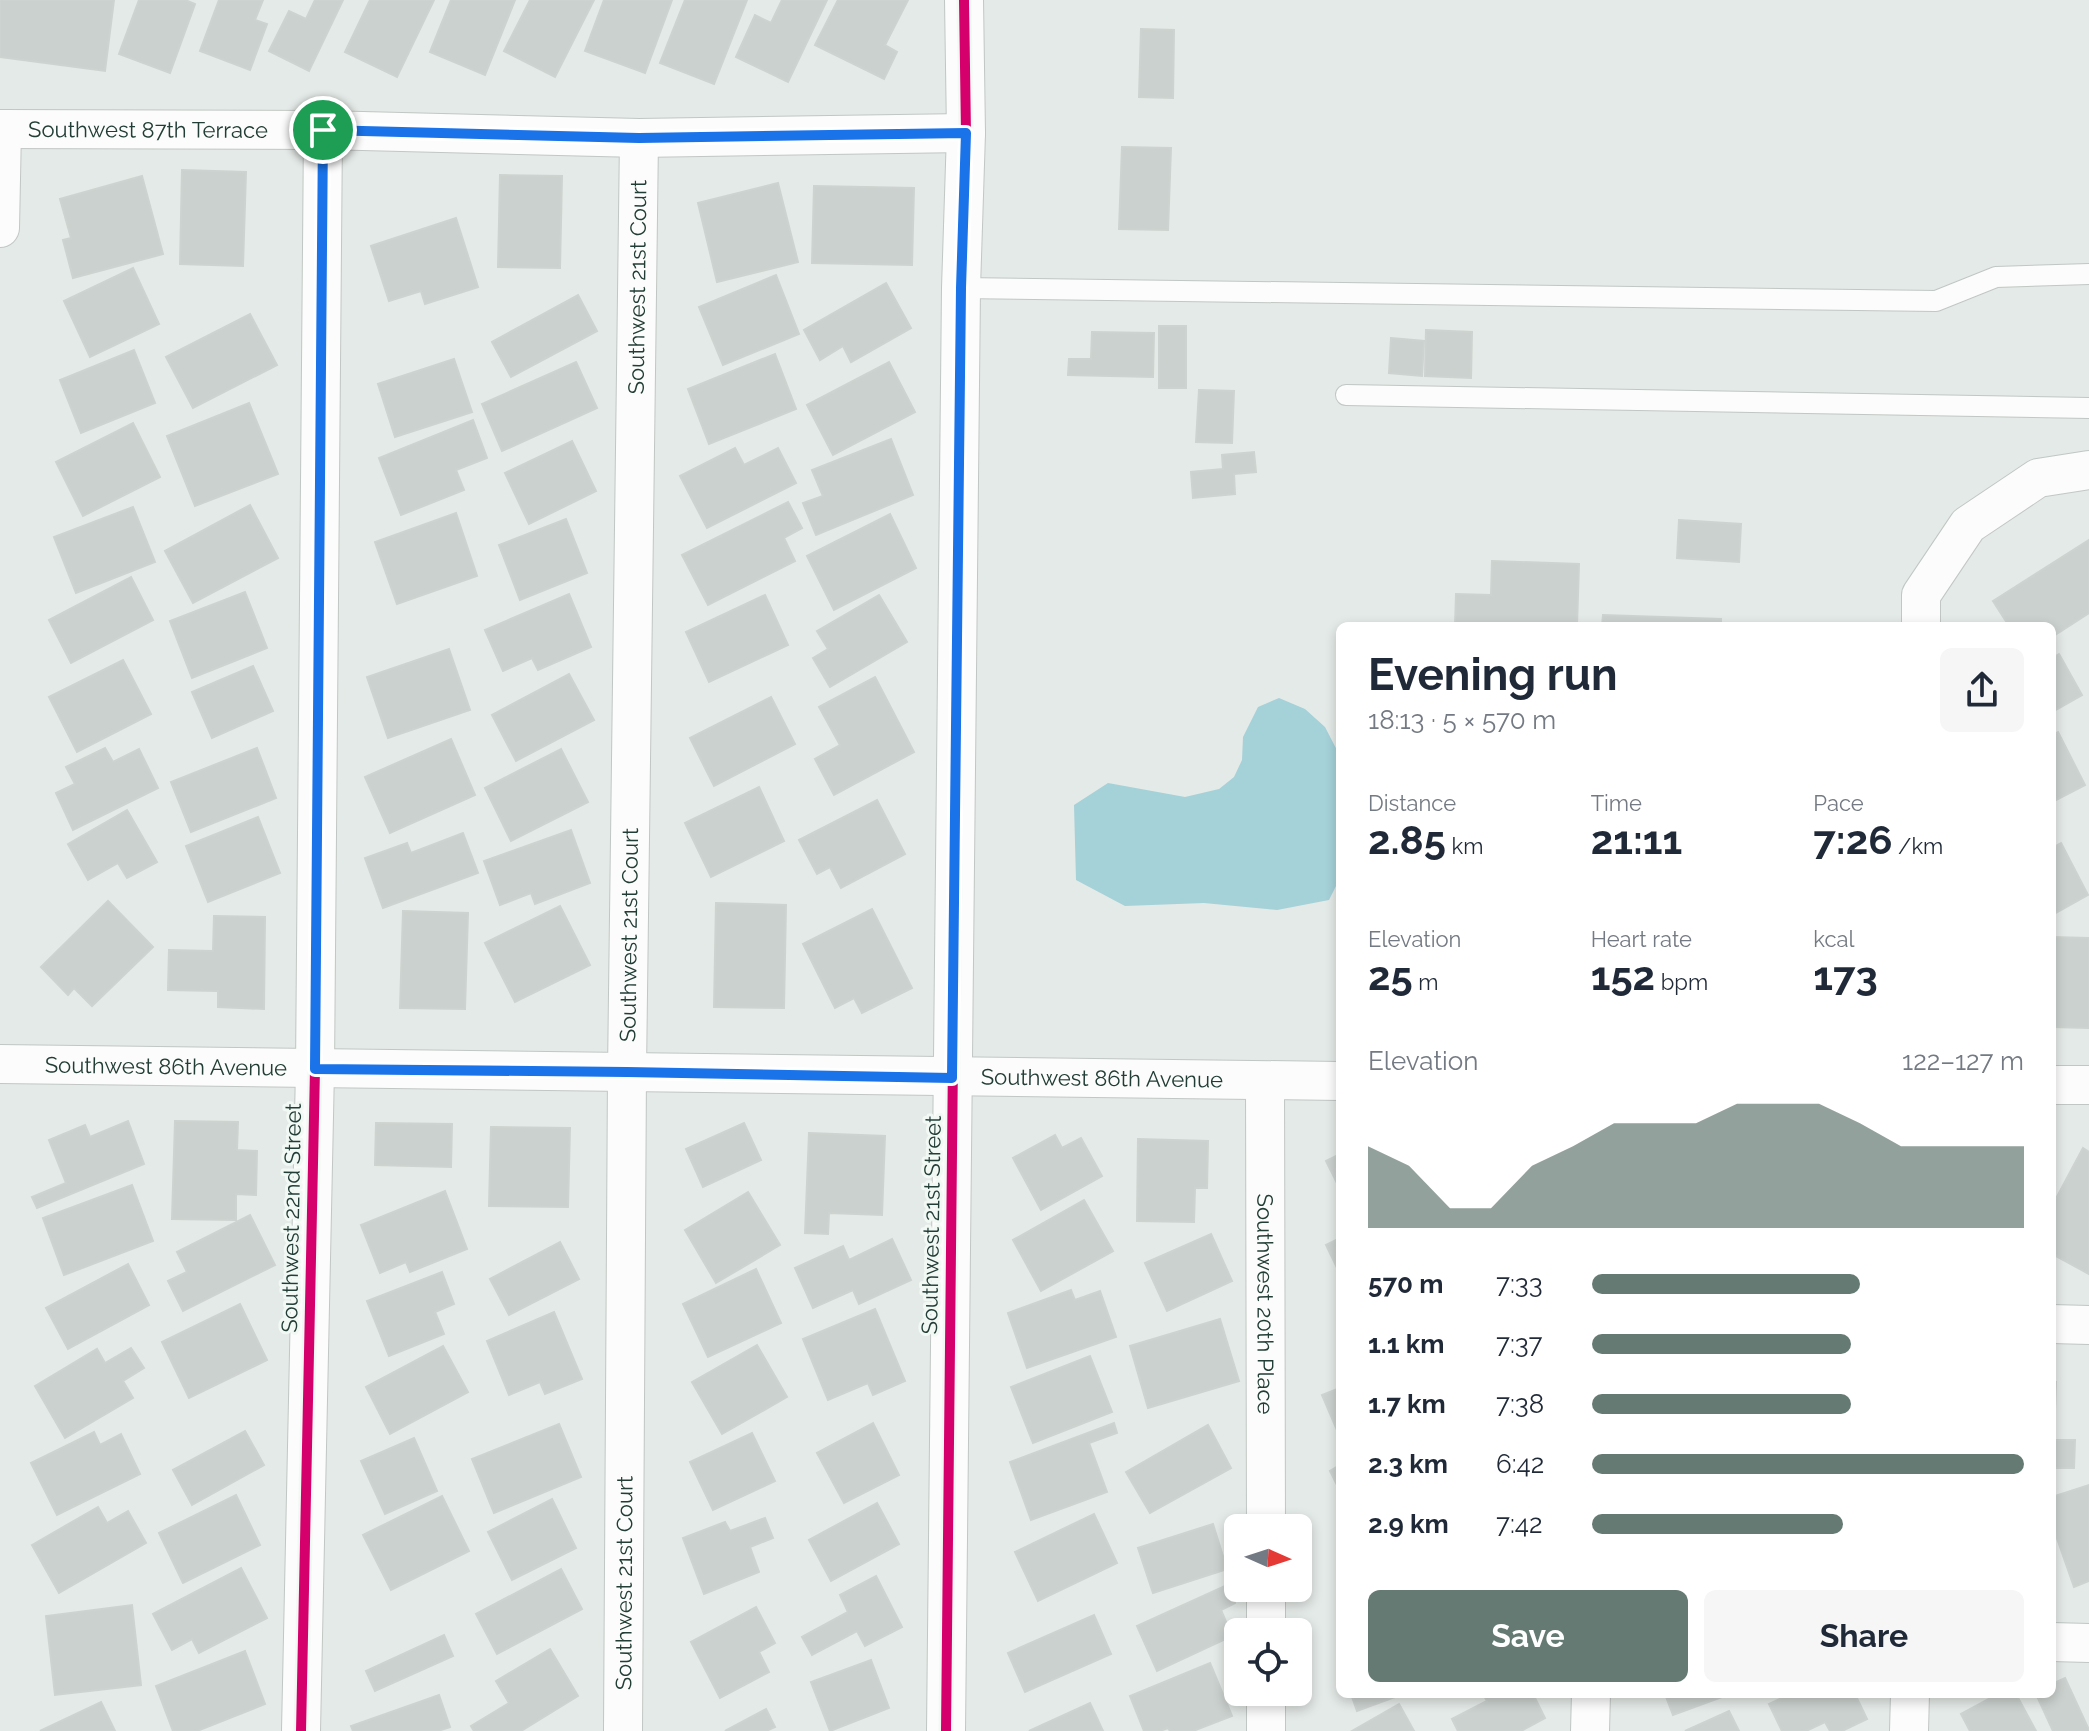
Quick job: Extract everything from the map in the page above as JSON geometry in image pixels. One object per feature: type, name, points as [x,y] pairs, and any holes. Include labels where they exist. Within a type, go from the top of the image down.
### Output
[{"type":"street","name":"Southwest 21st Street","points":[[946,1731],[961,288],[966,133],[964,0]]},
{"type":"street","name":"Southwest 87th Terrace","points":[[1,129],[323,130],[639,138],[966,133]]},
{"type":"street","points":[[0,228],[1,129]]},
{"type":"street","name":"Southwest 22nd Street","points":[[301,1731],[315,1069],[323,130]]},
{"type":"street","name":"Southwest 21st Court","points":[[623,1731],[627,1072],[639,138]]},
{"type":"street","points":[[1921,622],[1921,595],[1968,525],[2038,478],[2089,470]]},
{"type":"street","name":"Southwest 86th Avenue","points":[[0,1064],[1336,1081]]},
{"type":"street","name":"Southwest 20th Place","points":[[1265,1082],[1266,1514]]},
{"type":"street","points":[[2056,1085],[2089,1085]]},
{"type":"street","points":[[2056,1324],[2089,1325]]},
{"type":"street","points":[[2056,1642],[2089,1643]]},
{"type":"street","points":[[1590,1731],[1591,1698]]},
{"type":"street","points":[[1909,1731],[1910,1698]]},
{"type":"street","points":[[1266,1706],[1266,1731]]},
{"type":"lane","points":[[961,288],[1936,301],[1996,277],[2089,274]]},
{"type":"lane","points":[[1346,395],[2089,408]]},
{"type":"water","points":[[1279,698],[1305,709],[1325,727],[1336,748],[1336,886],[1329,900],[1277,910],[1204,903],[1125,906],[1076,880],[1074,805],[1108,783],[1185,797],[1219,789],[1234,777],[1242,760],[1243,737],[1258,707]]},
{"type":"building","points":[[0,0],[114,0],[105,71],[0,57]]},
{"type":"building","points":[[139,0],[185,0],[195,4],[170,73],[119,54]]},
{"type":"building","points":[[219,0],[263,0],[255,20],[267,24],[250,70],[200,51]]},
{"type":"building","points":[[315,0],[343,0],[309,71],[269,51],[289,11],[306,19]]},
{"type":"building","points":[[370,0],[434,0],[397,77],[345,52]]},
{"type":"building","points":[[451,0],[515,0],[485,75],[430,52]]},
{"type":"building","points":[[530,0],[594,0],[555,77],[504,51]]},
{"type":"building","points":[[604,0],[672,0],[645,73],[585,51]]},
{"type":"building","points":[[685,0],[747,0],[714,84],[660,63]]},
{"type":"building","points":[[782,0],[827,0],[788,82],[736,57],[755,15],[771,23]]},
{"type":"building","points":[[838,0],[908,0],[885,45],[897,52],[884,79],[815,45]]},
{"type":"building","points":[[1141,29],[1174,30],[1173,98],[1139,97]]},
{"type":"building","points":[[1122,147],[1171,148],[1168,230],[1119,229]]},
{"type":"building","points":[[182,170],[246,172],[243,266],[180,264]]},
{"type":"building","points":[[500,175],[562,176],[560,268],[498,267]]},
{"type":"building","points":[[142,176],[163,254],[73,278],[63,240],[71,238],[60,199]]},
{"type":"building","points":[[778,183],[798,262],[717,282],[698,203]]},
{"type":"building","points":[[814,186],[914,188],[912,265],[812,263]]},
{"type":"building","points":[[456,218],[478,287],[425,304],[421,291],[389,301],[371,246]]},
{"type":"building","points":[[133,268],[159,324],[90,357],[64,301]]},
{"type":"building","points":[[776,275],[799,334],[723,365],[699,307]]},
{"type":"building","points":[[886,283],[911,328],[851,362],[843,346],[820,360],[804,330]]},
{"type":"building","points":[[578,295],[597,331],[511,377],[492,342]]},
{"type":"building","points":[[250,314],[277,365],[193,408],[166,357]]},
{"type":"building","points":[[1159,326],[1186,326],[1186,388],[1159,388]]},
{"type":"building","points":[[1426,330],[1472,332],[1471,378],[1425,376]]},
{"type":"building","points":[[1092,332],[1154,333],[1153,377],[1068,375],[1069,359],[1091,359]]},
{"type":"building","points":[[1391,338],[1424,341],[1422,376],[1389,373]]},
{"type":"building","points":[[134,350],[155,403],[81,433],[60,380]]},
{"type":"building","points":[[775,354],[796,409],[709,444],[688,389]]},
{"type":"building","points":[[454,359],[472,412],[395,437],[378,384]]},
{"type":"building","points":[[576,362],[597,408],[502,451],[482,404]]},
{"type":"building","points":[[889,362],[915,412],[833,455],[807,405]]},
{"type":"building","points":[[1199,390],[1234,391],[1232,443],[1196,442]]},
{"type":"building","points":[[249,403],[278,474],[195,506],[167,436]]},
{"type":"building","points":[[473,420],[487,458],[456,470],[464,490],[401,515],[379,458]]},
{"type":"building","points":[[133,423],[160,477],[83,516],[56,462]]},
{"type":"building","points":[[891,439],[913,495],[816,535],[803,503],[823,496],[812,470]]},
{"type":"building","points":[[572,441],[596,491],[529,524],[505,473]]},
{"type":"building","points":[[735,448],[744,465],[778,448],[796,483],[707,528],[680,476]]},
{"type":"building","points":[[1254,452],[1256,472],[1234,474],[1235,494],[1193,498],[1191,472],[1223,469],[1222,455]]},
{"type":"building","points":[[788,502],[802,528],[784,538],[795,561],[708,605],[682,555]]},
{"type":"building","points":[[250,505],[278,558],[193,603],[165,551]]},
{"type":"building","points":[[133,507],[155,562],[76,593],[54,537]]},
{"type":"building","points":[[456,513],[477,576],[397,604],[375,542]]},
{"type":"building","points":[[890,514],[916,568],[834,610],[807,556]]},
{"type":"building","points":[[566,519],[587,573],[520,600],[499,545]]},
{"type":"building","points":[[1679,520],[1741,524],[1739,562],[1677,558]]},
{"type":"building","points":[[2089,540],[2089,613],[2056,634],[2056,622],[2006,622],[1993,601]]},
{"type":"building","points":[[1492,561],[1579,564],[1577,622],[1455,622],[1456,594],[1491,595]]},
{"type":"building","points":[[131,577],[153,620],[71,663],[49,620]]},
{"type":"building","points":[[245,592],[267,648],[192,678],[170,621]]},
{"type":"building","points":[[569,594],[591,647],[538,670],[532,658],[503,671],[485,630]]},
{"type":"building","points":[[765,595],[788,645],[709,682],[686,632]]},
{"type":"building","points":[[879,595],[907,642],[830,687],[813,658],[828,649],[817,631]]},
{"type":"building","points":[[1603,615],[1721,619],[1721,622],[1602,622]]},
{"type":"building","points":[[449,649],[470,710],[388,738],[367,677]]},
{"type":"building","points":[[2059,654],[2082,695],[2056,710],[2056,656]]},
{"type":"building","points":[[123,660],[151,714],[77,752],[49,697]]},
{"type":"building","points":[[253,666],[273,711],[212,738],[192,692]]},
{"type":"building","points":[[569,674],[594,720],[516,761],[492,715]]},
{"type":"building","points":[[875,677],[914,752],[834,795],[815,759],[840,745],[819,707]]},
{"type":"building","points":[[771,697],[795,744],[714,786],[690,738]]},
{"type":"building","points":[[2056,733],[2085,785],[2056,800]]},
{"type":"building","points":[[451,739],[475,795],[390,833],[365,777]]},
{"type":"building","points":[[105,748],[113,762],[139,749],[158,788],[73,830],[56,793],[75,784],[66,767]]},
{"type":"building","points":[[257,748],[276,798],[191,832],[171,782]]},
{"type":"building","points":[[561,749],[588,802],[511,841],[485,788]]},
{"type":"building","points":[[759,787],[784,841],[711,877],[685,823]]},
{"type":"building","points":[[877,800],[905,854],[841,888],[830,867],[817,874],[799,840]]},
{"type":"building","points":[[127,810],[157,862],[127,878],[118,863],[88,880],[68,844]]},
{"type":"building","points":[[258,817],[280,873],[208,902],[186,846]]},
{"type":"building","points":[[571,830],[590,883],[535,904],[531,893],[500,905],[484,861]]},
{"type":"building","points":[[463,833],[478,873],[383,908],[365,858],[407,843],[411,853]]},
{"type":"building","points":[[2061,843],[2088,895],[2056,913],[2056,846]]},
{"type":"building","points":[[108,901],[153,947],[92,1006],[74,988],[68,995],[41,967]]},
{"type":"building","points":[[716,903],[786,905],[784,1008],[714,1007]]},
{"type":"building","points":[[560,906],[590,965],[515,1002],[485,943]]},
{"type":"building","points":[[872,909],[912,988],[862,1013],[854,998],[835,1008],[803,944]]},
{"type":"building","points":[[403,911],[468,913],[465,1009],[400,1008]]},
{"type":"building","points":[[214,916],[265,917],[264,1009],[218,1007],[218,991],[168,990],[169,950],[213,951]]},
{"type":"building","points":[[2056,937],[2089,938],[2089,1028],[2056,1027]]},
{"type":"building","points":[[128,1121],[144,1164],[37,1208],[32,1197],[66,1183],[49,1140],[85,1125],[90,1137]]},
{"type":"building","points":[[175,1121],[238,1122],[237,1150],[257,1151],[256,1195],[236,1194],[236,1220],[172,1219]]},
{"type":"building","points":[[376,1123],[452,1124],[451,1167],[375,1165]]},
{"type":"building","points":[[744,1123],[761,1160],[703,1187],[686,1149]]},
{"type":"building","points":[[491,1127],[570,1128],[568,1207],[489,1206]]},
{"type":"building","points":[[809,1133],[885,1136],[882,1215],[829,1213],[828,1234],[805,1233]]},
{"type":"building","points":[[1055,1135],[1062,1148],[1081,1138],[1102,1176],[1041,1210],[1013,1158]]},
{"type":"building","points":[[1138,1139],[1208,1141],[1207,1188],[1195,1188],[1194,1222],[1137,1221]]},
{"type":"building","points":[[2083,1148],[2089,1152],[2089,1274],[2056,1256],[2056,1199]]},
{"type":"building","points":[[1336,1156],[1336,1181],[1326,1161]]},
{"type":"building","points":[[132,1185],[153,1241],[64,1275],[43,1218]]},
{"type":"building","points":[[445,1191],[467,1249],[410,1272],[406,1262],[380,1273],[361,1225]]},
{"type":"building","points":[[748,1192],[780,1245],[716,1283],[685,1230]]},
{"type":"building","points":[[1084,1200],[1113,1251],[1041,1291],[1013,1240]]},
{"type":"building","points":[[250,1215],[275,1265],[183,1311],[168,1281],[187,1272],[177,1252]]},
{"type":"building","points":[[1211,1234],[1232,1281],[1167,1311],[1145,1263]]},
{"type":"building","points":[[892,1239],[911,1280],[859,1304],[853,1290],[813,1308],[795,1268],[843,1246],[849,1260]]},
{"type":"building","points":[[1336,1240],[1336,1266],[1326,1245]]},
{"type":"building","points":[[560,1242],[579,1279],[509,1315],[490,1279]]},
{"type":"building","points":[[128,1264],[149,1305],[68,1349],[46,1308]]},
{"type":"building","points":[[756,1269],[781,1323],[708,1357],[683,1304]]},
{"type":"building","points":[[442,1272],[454,1304],[435,1312],[444,1334],[389,1356],[367,1301]]},
{"type":"building","points":[[1071,1290],[1075,1300],[1100,1291],[1116,1337],[1027,1368],[1008,1313]]},
{"type":"building","points":[[240,1304],[267,1360],[189,1398],[162,1342]]},
{"type":"building","points":[[875,1309],[905,1381],[873,1395],[868,1383],[828,1400],[803,1339]]},
{"type":"building","points":[[554,1312],[582,1379],[545,1394],[540,1382],[509,1395],[487,1341]]},
{"type":"building","points":[[1220,1319],[1239,1381],[1148,1408],[1130,1346]]},
{"type":"building","points":[[757,1345],[787,1397],[722,1434],[692,1382]]},
{"type":"building","points":[[443,1346],[468,1392],[390,1434],[366,1387]]},
{"type":"building","points":[[131,1348],[144,1368],[123,1381],[133,1398],[65,1438],[35,1386],[97,1349],[105,1363]]},
{"type":"building","points":[[1090,1356],[1112,1412],[1033,1443],[1011,1387]]},
{"type":"building","points":[[1336,1390],[1336,1428],[1322,1395]]},
{"type":"building","points":[[873,1423],[899,1475],[844,1503],[817,1453]]},
{"type":"building","points":[[1114,1423],[1117,1433],[1089,1443],[1107,1492],[1031,1520],[1010,1462]]},
{"type":"building","points":[[559,1424],[581,1477],[494,1513],[472,1459]]},
{"type":"building","points":[[1208,1425],[1231,1468],[1150,1513],[1126,1472]]},
{"type":"building","points":[[245,1431],[264,1465],[192,1505],[173,1470]]},
{"type":"building","points":[[94,1432],[100,1445],[121,1434],[140,1474],[57,1515],[31,1463]]},
{"type":"building","points":[[752,1433],[775,1481],[713,1510],[690,1462]]},
{"type":"building","points":[[414,1438],[437,1491],[385,1514],[361,1461]]},
{"type":"building","points":[[2056,1440],[2075,1440],[2074,1468],[2056,1468]]},
{"type":"building","points":[[1336,1467],[1336,1483],[1330,1471]]},
{"type":"building","points":[[2089,1485],[2089,1581],[2074,1587],[2056,1535],[2056,1496]]},
{"type":"building","points":[[236,1495],[260,1545],[183,1583],[159,1533]]},
{"type":"building","points":[[442,1496],[469,1551],[391,1590],[363,1535]]},
{"type":"building","points":[[552,1499],[576,1548],[512,1580],[488,1532]]},
{"type":"building","points":[[877,1503],[899,1544],[831,1581],[809,1540]]},
{"type":"building","points":[[98,1507],[107,1523],[128,1511],[146,1543],[59,1593],[32,1545]]},
{"type":"building","points":[[1094,1514],[1117,1563],[1038,1601],[1015,1552]]},
{"type":"building","points":[[765,1518],[773,1538],[750,1547],[759,1572],[704,1594],[683,1538],[725,1522],[730,1531]]},
{"type":"building","points":[[1213,1524],[1224,1559],[1224,1570],[1153,1593],[1138,1548]]},
{"type":"building","points":[[241,1568],[267,1618],[199,1653],[192,1639],[172,1650],[153,1614]]},
{"type":"building","points":[[561,1569],[582,1609],[497,1654],[476,1614]]},
{"type":"building","points":[[876,1576],[902,1627],[865,1646],[857,1631],[812,1655],[802,1637],[848,1612],[840,1595]]},
{"type":"building","points":[[1224,1586],[1224,1602],[1235,1603],[1221,1610],[1224,1618],[1224,1640],[1157,1671],[1137,1626]]},
{"type":"building","points":[[132,1605],[141,1685],[55,1695],[46,1616]]},
{"type":"building","points":[[756,1607],[775,1643],[759,1652],[769,1672],[720,1698],[691,1642]]},
{"type":"building","points":[[1094,1615],[1111,1654],[1025,1692],[1008,1653]]},
{"type":"building","points":[[444,1635],[453,1656],[375,1691],[366,1671]]},
{"type":"building","points":[[550,1649],[578,1696],[521,1731],[474,1731],[471,1726],[509,1703],[496,1681]]},
{"type":"building","points":[[245,1651],[265,1704],[197,1731],[173,1731],[156,1686]]},
{"type":"building","points":[[871,1660],[889,1708],[830,1731],[811,1682]]},
{"type":"building","points":[[1210,1663],[1224,1697],[1224,1706],[1228,1706],[1232,1716],[1193,1731],[1170,1731],[1168,1728],[1144,1731],[1130,1696]]},
{"type":"building","points":[[2065,1678],[2089,1731],[2053,1731],[2038,1698],[2056,1698],[2056,1682]]},
{"type":"building","points":[[439,1695],[450,1727],[438,1731],[353,1731],[351,1726]]},
{"type":"building","points":[[1352,1698],[1392,1698],[1357,1711]]},
{"type":"building","points":[[1485,1698],[1535,1698],[1545,1718],[1521,1731],[1458,1731],[1452,1719],[1487,1701]]},
{"type":"building","points":[[1667,1698],[1719,1698],[1673,1715]]},
{"type":"building","points":[[1782,1698],[1857,1698],[1867,1719],[1842,1731],[1830,1731],[1825,1722],[1806,1731],[1782,1731],[1769,1704]]},
{"type":"building","points":[[1991,1698],[2018,1698],[2036,1731],[1970,1731],[1961,1714]]},
{"type":"building","points":[[101,1702],[115,1731],[40,1731]]},
{"type":"building","points":[[1090,1703],[1103,1731],[1029,1731]]},
{"type":"building","points":[[1399,1704],[1414,1731],[1352,1731]]},
{"type":"building","points":[[766,1709],[775,1727],[766,1731],[725,1731]]},
{"type":"building","points":[[1729,1711],[1739,1731],[1685,1731]]},
{"type":"cycle path","points":[[946,1731],[961,288],[966,133],[964,0]]},
{"type":"cycle path","points":[[301,1731],[315,1069],[323,130]]},
{"type":"route","points":[[323,130],[639,138],[966,133],[961,288],[952,1078],[315,1069],[323,130]]}]
